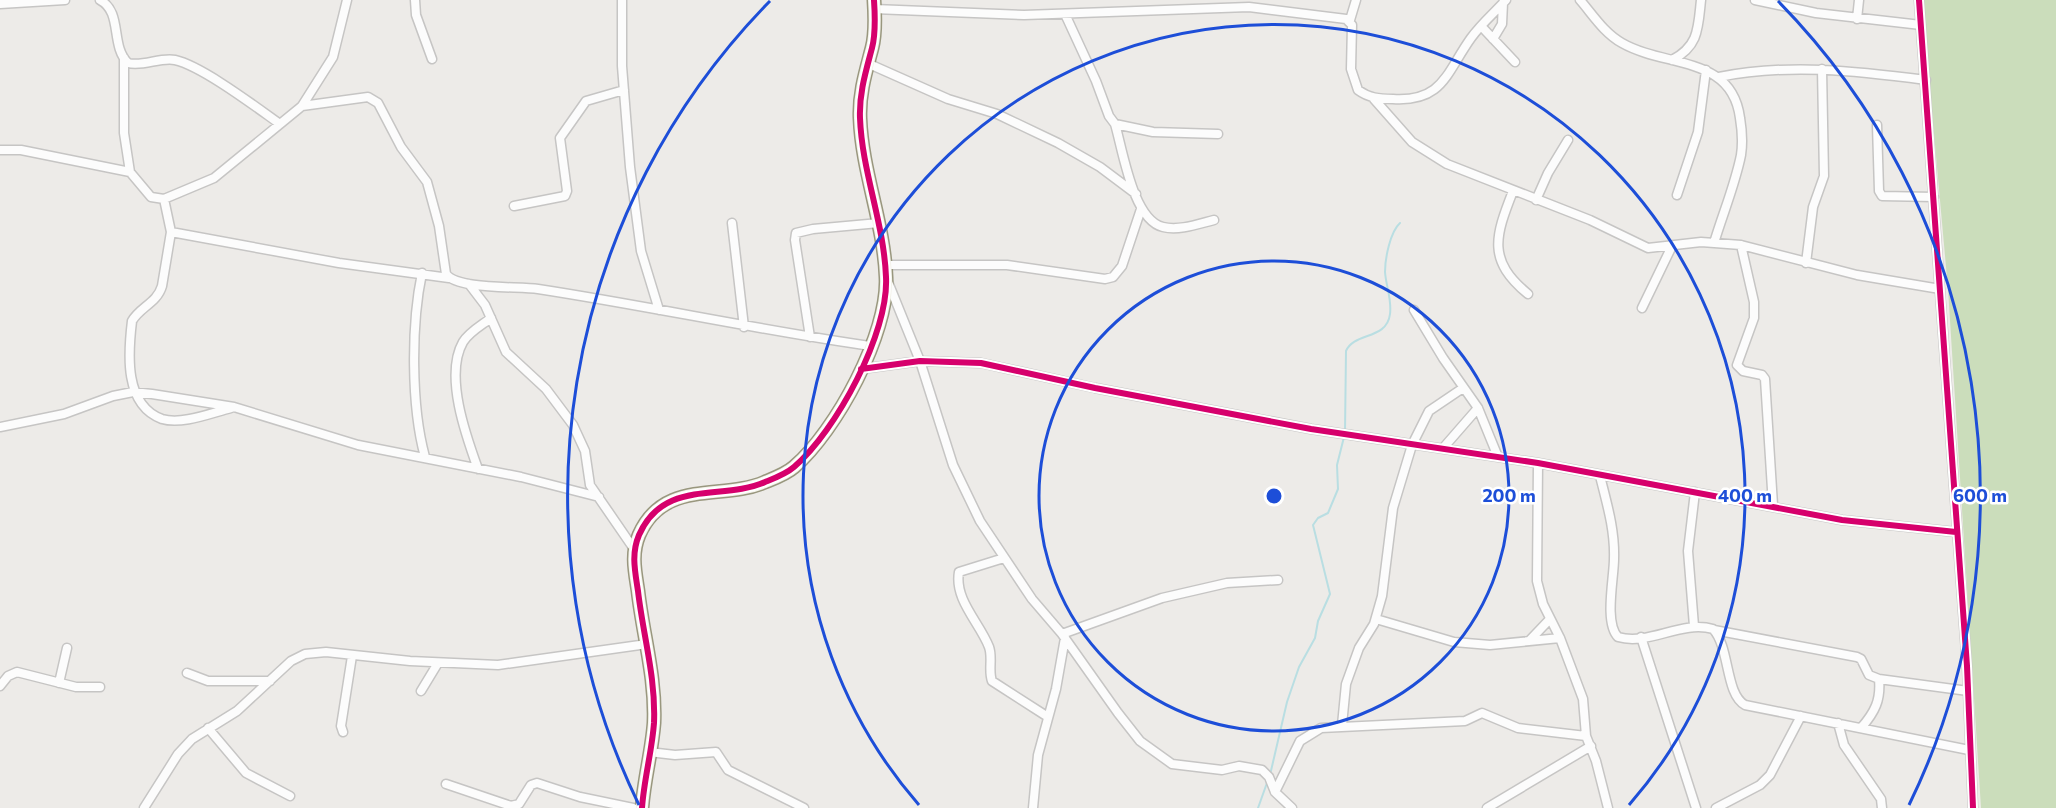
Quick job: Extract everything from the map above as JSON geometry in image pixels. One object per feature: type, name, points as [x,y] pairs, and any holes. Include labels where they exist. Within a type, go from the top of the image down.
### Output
[{"type":"street","points":[[0,4],[65,0]]},
{"type":"street","points":[[100,0],[107,4],[112,12],[118,46],[124,58],[133,65],[171,60],[181,62],[222,84],[280,124]]},
{"type":"street","points":[[124,58],[124,133],[130,172],[151,197],[164,199],[213,178],[302,106],[333,57],[347,0]]},
{"type":"street","points":[[415,0],[416,15],[432,59]]},
{"type":"street","points":[[622,0],[624,90],[640,251],[659,310]]},
{"type":"street","points":[[1249,8],[1257,0]]},
{"type":"street","points":[[1356,0],[1350,20],[1350,69],[1354,83],[1358,90],[1374,99],[1402,133],[1427,153],[1447,164],[1648,248],[1714,243],[1741,245],[1857,275],[1940,289]]},
{"type":"street","points":[[1580,0],[1608,33],[1621,42],[1706,70],[1719,77],[1735,94],[1742,134],[1736,172],[1714,243]]},
{"type":"street","points":[[1672,60],[1689,50],[1694,41],[1701,0]]},
{"type":"street","points":[[1755,0],[1857,19],[1921,25]]},
{"type":"street","points":[[1857,19],[1859,0]]},
{"type":"street","points":[[1919,0],[1968,691],[1973,808]]},
{"type":"street","points":[[1374,99],[1404,100],[1427,96],[1449,75],[1481,26],[1504,1]]},
{"type":"street","points":[[1493,39],[1502,24],[1504,1]]},
{"type":"street","points":[[642,808],[654,723],[652,669],[646,644],[634,549],[640,532],[652,516],[675,499],[695,493],[759,485],[794,468],[825,434],[844,404],[861,369],[878,324],[886,279],[885,265],[879,223],[868,180],[860,121],[860,105],[867,63],[873,46],[874,5],[957,13],[1065,14],[1249,8],[1350,20]]},
{"type":"street","points":[[1065,14],[1096,81],[1109,116],[1115,124],[1141,210],[1148,219],[1169,228],[1214,220]]},
{"type":"street","points":[[1481,26],[1515,62]]},
{"type":"street","points":[[867,63],[948,99],[997,114],[1058,143],[1100,167],[1136,194]]},
{"type":"street","points":[[1719,77],[1749,71],[1822,69],[1926,80]]},
{"type":"street","points":[[1806,263],[1813,207],[1824,176],[1822,69]]},
{"type":"street","points":[[1677,195],[1698,132],[1706,70]]},
{"type":"street","points":[[514,206],[565,196],[567,191],[560,138],[586,101],[624,90]]},
{"type":"street","points":[[302,106],[368,97],[378,103],[401,147],[427,182],[439,226],[449,278]]},
{"type":"street","points":[[1115,124],[1154,132],[1218,134]]},
{"type":"street","points":[[1876,125],[1879,190],[1882,196],[1890,198],[1934,197]]},
{"type":"street","points":[[1536,200],[1548,172],[1568,140]]},
{"type":"street","points":[[0,150],[21,150],[130,172]]},
{"type":"street","points":[[1513,191],[1500,223],[1500,252],[1503,267],[1509,278],[1528,294]]},
{"type":"street","points":[[164,199],[171,232],[160,294],[136,313],[132,321],[133,392],[141,404],[164,419],[201,416],[234,407]]},
{"type":"street","points":[[885,265],[1007,265],[1105,279],[1113,278],[1122,266],[1141,210]]},
{"type":"street","points":[[732,223],[744,327]]},
{"type":"street","points":[[810,337],[795,240],[796,233],[813,229],[879,223]]},
{"type":"street","points":[[171,232],[339,263],[422,273],[469,284],[536,289],[744,327],[870,346]]},
{"type":"street","points":[[1741,245],[1754,302],[1754,318],[1737,365],[1743,371],[1762,375],[1764,379],[1773,505]]},
{"type":"street","points":[[1642,308],[1672,246]]},
{"type":"street","points":[[422,273],[417,295],[415,374],[418,433],[425,457]]},
{"type":"street","points":[[886,279],[920,361],[953,465],[980,521],[1032,599],[1064,636],[1140,741],[1172,764],[1190,768],[1222,770],[1239,766],[1262,770],[1269,777],[1275,792],[1293,808]]},
{"type":"street","points":[[469,284],[491,318],[506,352],[546,389],[573,424],[585,451],[586,477],[634,549]]},
{"type":"street","points":[[1414,310],[1478,408],[1498,457]]},
{"type":"street","points":[[478,469],[460,410],[456,378],[459,352],[464,340],[491,318]]},
{"type":"street","points":[[861,369],[920,361],[981,363],[1095,388],[1311,429],[1444,447],[1538,463],[1600,476],[1773,505],[1842,520],[1956,532]]},
{"type":"street","points":[[1342,725],[1349,677],[1359,648],[1376,619],[1382,596],[1393,508],[1412,444],[1429,411],[1463,388]]},
{"type":"street","points":[[0,427],[64,414],[101,398],[133,392],[234,407],[358,445],[425,457],[599,497]]},
{"type":"street","points":[[1444,447],[1478,408]]},
{"type":"street","points":[[1538,463],[1537,571],[1543,604],[1560,638],[1583,699],[1586,736],[1591,746],[1608,808]]},
{"type":"street","points":[[1600,476],[1614,543],[1612,625],[1618,637],[1641,637],[1694,627],[1713,629],[1857,657],[1862,659],[1869,675],[1879,679],[1968,691]]},
{"type":"street","points":[[1694,627],[1688,551],[1695,492]]},
{"type":"street","points":[[1004,558],[959,572],[964,600],[970,618],[988,646],[992,681],[1048,717]]},
{"type":"street","points":[[1064,636],[1114,614],[1136,610],[1162,598],[1227,583],[1278,580]]},
{"type":"street","points":[[1376,619],[1454,642],[1490,645],[1560,638]]},
{"type":"street","points":[[1530,640],[1550,619]]},
{"type":"street","points":[[1713,629],[1719,638],[1740,702],[1755,708],[1969,750]]},
{"type":"street","points":[[1033,808],[1038,755],[1064,636]]},
{"type":"street","points":[[1641,637],[1696,808]]},
{"type":"street","points":[[144,808],[178,754],[192,739],[237,711],[291,661],[305,654],[326,652],[438,663],[498,665],[646,644]]},
{"type":"street","points":[[59,683],[67,648]]},
{"type":"street","points":[[343,732],[341,726],[352,656]]},
{"type":"street","points":[[421,691],[438,663]]},
{"type":"street","points":[[0,686],[8,676],[17,672],[76,687],[100,687]]},
{"type":"street","points":[[187,673],[208,681],[270,681]]},
{"type":"street","points":[[1861,728],[1876,709],[1879,699],[1879,679]]},
{"type":"street","points":[[1275,792],[1300,741],[1321,728],[1342,725],[1465,721],[1482,713],[1518,728],[1586,736]]},
{"type":"street","points":[[1719,807],[1760,785],[1770,775],[1801,716]]},
{"type":"street","points":[[1838,723],[1845,745],[1881,798],[1882,808]]},
{"type":"street","points":[[208,728],[246,773],[290,796]]},
{"type":"street","points":[[1486,808],[1591,746]]},
{"type":"street","points":[[650,752],[675,755],[716,752],[728,770],[804,808]]},
{"type":"street","points":[[446,784],[511,806],[519,804],[531,785],[537,783],[590,799],[633,808]]},
{"type":"green space","points":[[1922,0],[2056,0],[2056,808],[1981,808],[1948,289]]},
{"type":"waterway","points":[[1345,432],[1346,351],[1350,345],[1377,332],[1388,322],[1390,298],[1385,272],[1386,260],[1391,239],[1400,223]]},
{"type":"waterway","points":[[1270,775],[1287,702],[1299,667],[1315,638],[1318,621],[1330,594],[1313,525],[1318,518],[1328,513],[1338,489],[1337,465],[1344,437]]},
{"type":"waterway","points":[[1258,808],[1268,780]]},
{"type":"cycle path","points":[[642,808],[653,734],[654,706],[635,570],[634,556],[639,535],[650,517],[663,505],[695,494],[748,487],[765,482],[794,467],[827,430],[842,406],[857,380],[879,325],[885,300],[886,277],[860,118],[862,91],[874,36],[874,0]]},
{"type":"cycle path","points":[[1919,0],[1967,666],[1973,808]]},
{"type":"cycle path","points":[[861,369],[920,361],[981,363],[1095,388],[1311,429],[1538,463],[1842,520],[1956,532]]}]
